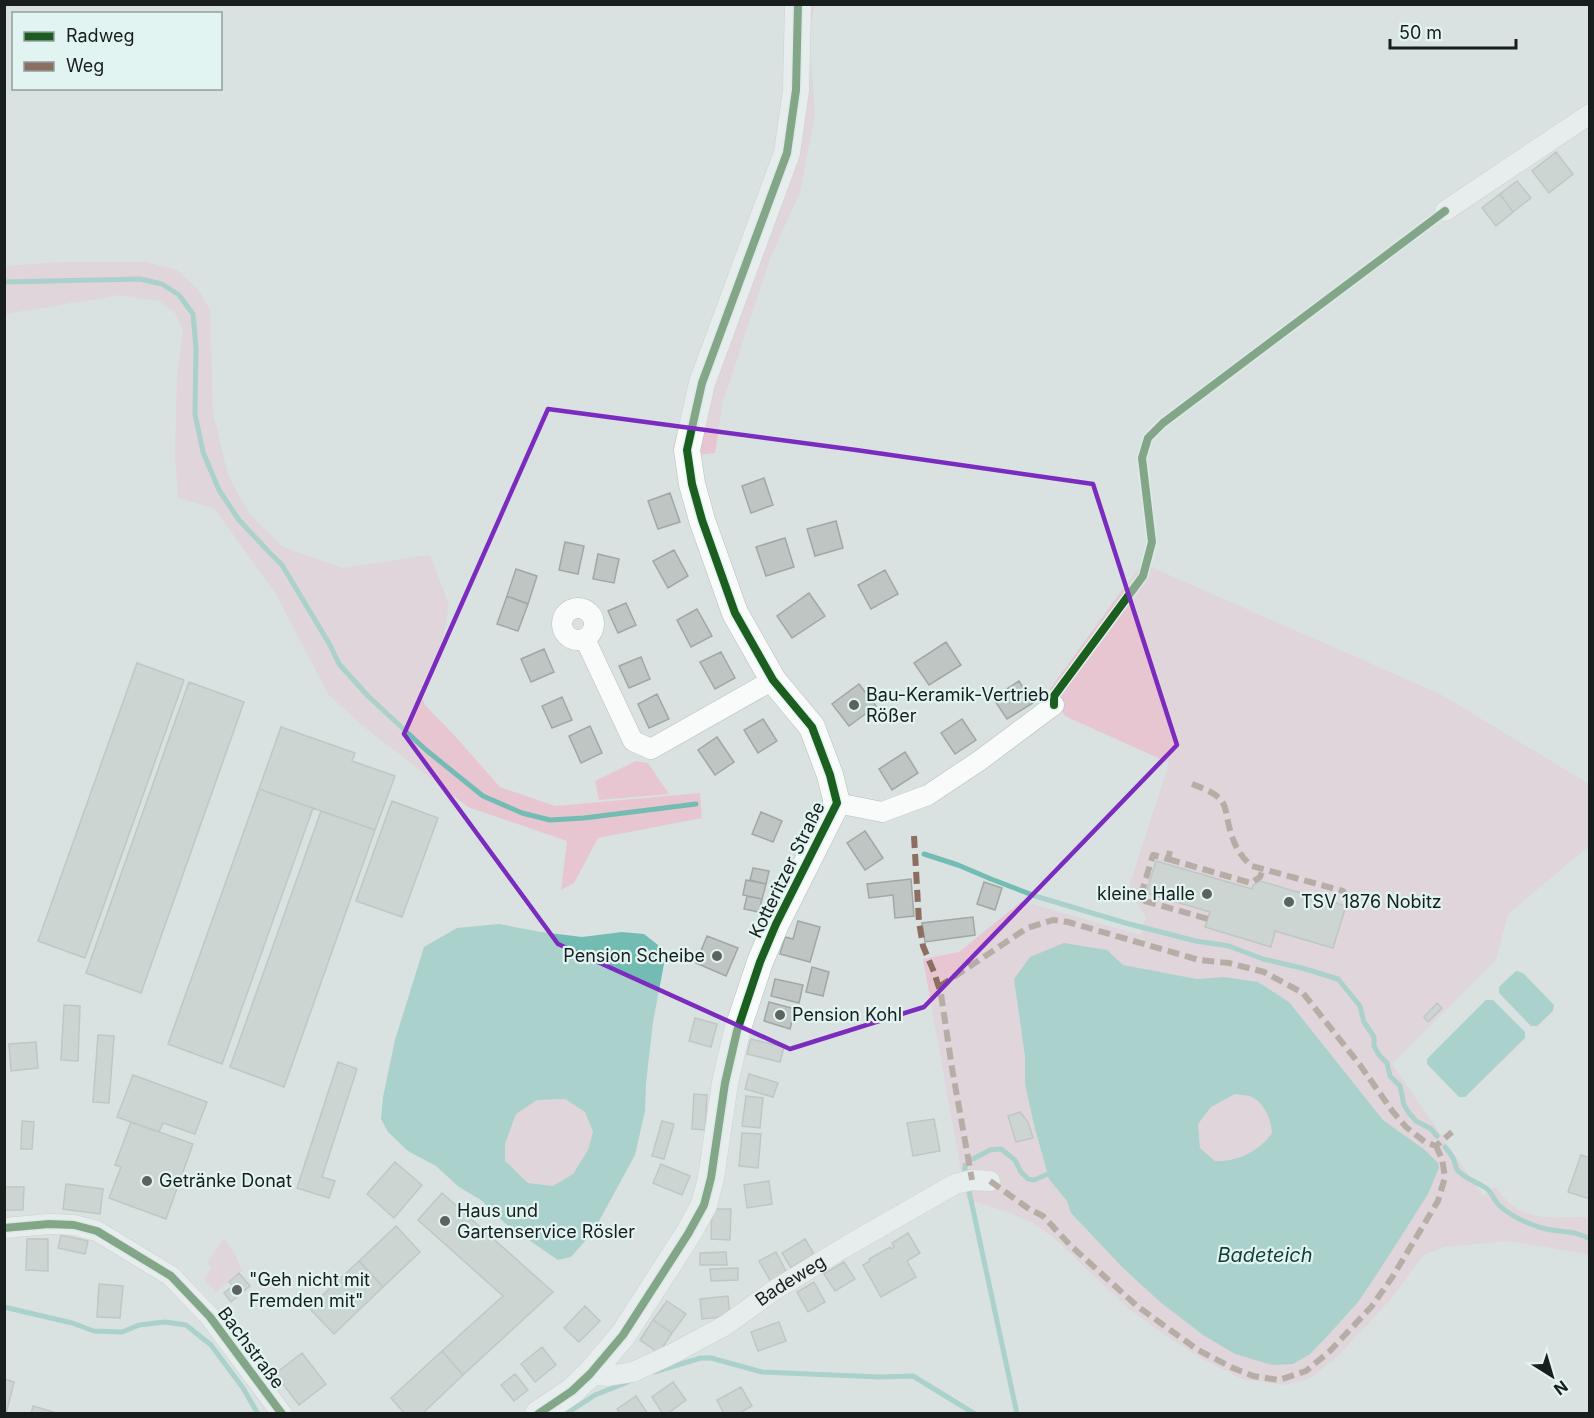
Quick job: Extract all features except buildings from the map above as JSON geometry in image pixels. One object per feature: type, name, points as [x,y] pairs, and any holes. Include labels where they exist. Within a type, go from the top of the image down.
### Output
[{"type":"street","name":"Kotteritzer Straße","points":[[538,1413],[572,1391],[590,1374],[623,1335],[704,1205],[711,1178],[724,1083],[737,1031],[760,962],[776,924],[837,803],[830,775],[812,727],[773,680],[735,613],[702,520],[692,484],[687,450],[702,383],[787,153],[796,90],[798,4]]},
{"type":"street","points":[[1445,211],[1590,114]]},
{"type":"street","points":[[585,639],[633,741],[651,749],[773,680]]},
{"type":"street","name":"Kotteritzer Straße","points":[[837,803],[882,812],[928,795],[979,761],[1054,705]]},
{"type":"street","name":"Badeweg","points":[[590,1374],[608,1376],[633,1371],[672,1354],[726,1325],[773,1291],[955,1184],[972,1180],[990,1181]]},
{"type":"street","name":"Bachstraße","points":[[4,1228],[49,1224],[74,1225],[97,1231],[171,1276],[210,1317],[282,1413]]},
{"type":"highlighted area","points":[[548,409],[1093,484],[1177,745],[924,1007],[790,1049],[558,944],[404,734]]},
{"type":"shaded area","points":[[807,5],[815,5],[809,33],[815,114],[800,192],[771,256],[723,402],[715,453],[696,455],[705,395],[771,214]]},
{"type":"shaded area","points":[[63,262],[146,262],[177,270],[198,289],[210,310],[213,413],[228,475],[250,515],[283,547],[342,568],[430,555],[449,605],[441,648],[423,681],[420,693],[425,705],[500,787],[555,806],[700,793],[702,818],[598,838],[574,883],[561,890],[567,841],[468,807],[364,727],[328,694],[276,594],[214,508],[178,498],[175,456],[177,375],[183,331],[175,313],[159,301],[119,295],[5,314],[5,266]]},
{"type":"shaded area","points":[[1142,563],[1440,694],[1589,784],[1589,846],[1508,914],[1496,960],[1392,1064],[1483,1196],[1495,1187],[1515,1207],[1535,1216],[1584,1217],[1589,1221],[1589,1256],[1509,1241],[1445,1247],[1423,1255],[1391,1299],[1336,1358],[1309,1379],[1284,1385],[1242,1379],[1204,1360],[1129,1309],[1054,1238],[1033,1223],[1008,1212],[966,1199],[923,959],[959,952],[1022,901],[1140,935],[1146,917],[1128,890],[1169,763],[1065,716],[1050,689]],"holes":[[[1107,950],[1123,965],[1197,979],[1224,977],[1258,982],[1289,1002],[1383,1120],[1425,1150],[1439,1168],[1428,1194],[1359,1301],[1332,1331],[1272,1365],[1235,1354],[1203,1335],[1160,1302],[1122,1267],[1071,1213],[1067,1201],[1049,1179],[1025,1084],[1025,1056],[1014,979]]]},
{"type":"shaded area","points":[[636,761],[648,763],[669,794],[599,800],[595,781]]},
{"type":"shaded area","points":[[1235,1094],[1252,1097],[1262,1105],[1269,1118],[1272,1133],[1261,1145],[1247,1154],[1232,1160],[1215,1161],[1200,1148],[1198,1124],[1211,1107]]},
{"type":"shaded area","points":[[565,1099],[585,1112],[593,1132],[588,1150],[573,1174],[554,1186],[528,1183],[505,1161],[505,1144],[516,1114],[537,1100]]},
{"type":"shaded area","points":[[224,1238],[235,1254],[242,1271],[216,1292],[204,1279],[212,1267],[207,1263]]},
{"type":"water","points":[[499,924],[582,937],[622,932],[644,934],[658,945],[664,964],[653,1022],[645,1111],[635,1155],[593,1232],[571,1257],[558,1260],[507,1225],[481,1200],[459,1187],[436,1166],[408,1151],[388,1132],[381,1119],[383,1097],[395,1040],[424,947],[457,928]],"holes":[[[565,1099],[585,1112],[593,1132],[588,1150],[573,1174],[553,1186],[528,1183],[505,1161],[505,1144],[516,1114],[537,1100]]]},
{"type":"water","name":"Badeteich","points":[[1064,943],[1107,950],[1123,965],[1197,979],[1224,977],[1258,982],[1289,1002],[1383,1120],[1425,1150],[1438,1163],[1439,1168],[1428,1194],[1359,1301],[1310,1354],[1293,1364],[1272,1365],[1235,1354],[1203,1335],[1160,1302],[1122,1267],[1071,1213],[1067,1201],[1049,1179],[1025,1084],[1025,1056],[1014,979],[1030,957]],"holes":[[[1235,1094],[1252,1097],[1262,1105],[1269,1118],[1272,1133],[1261,1145],[1247,1154],[1232,1160],[1215,1161],[1200,1148],[1198,1124],[1211,1107]]]},
{"type":"water","points":[[1516,971],[1523,973],[1554,1005],[1553,1011],[1537,1026],[1531,1026],[1499,993],[1499,987]]},
{"type":"water","points":[[1486,1000],[1493,1000],[1525,1032],[1525,1038],[1465,1097],[1459,1097],[1427,1064],[1427,1059]]},
{"type":"waterway","points":[[4,282],[140,279],[162,284],[179,295],[193,314],[196,348],[195,414],[203,452],[219,490],[239,520],[282,565],[339,664],[368,696],[426,750],[483,796],[522,813],[550,820],[696,804]]},
{"type":"waterway","points":[[924,854],[1035,896],[1129,924],[1196,941],[1229,946],[1263,959],[1338,979],[1360,1006],[1364,1022],[1374,1037],[1374,1046],[1387,1063],[1390,1076],[1400,1086],[1404,1105],[1409,1113],[1437,1136]]},
{"type":"waterway","points":[[1445,1147],[1458,1171],[1486,1188],[1498,1204],[1512,1215],[1543,1228],[1576,1233],[1590,1239]]},
{"type":"waterway","points":[[973,1159],[990,1150],[1001,1149],[1015,1160],[1021,1172],[1028,1179],[1034,1180],[1048,1174]]},
{"type":"waterway","points":[[965,1165],[965,1170]]},
{"type":"waterway","points":[[969,1191],[1017,1414]]},
{"type":"waterway","points":[[4,1307],[72,1323],[94,1331],[122,1332],[139,1325],[165,1322],[186,1325],[211,1345],[243,1388],[258,1414]]},
{"type":"waterway","points":[[654,1372],[701,1358],[711,1358],[762,1372],[880,1377],[913,1376],[975,1414]]},
{"type":"waterway","points":[[566,1414],[595,1395],[628,1382]]},
{"type":"marked path","points":[[1192,784],[1211,792],[1221,800],[1235,844],[1252,866],[1343,891],[1349,899],[1350,908]]},
{"type":"marked path","points":[[914,836],[919,922],[923,946],[941,994],[972,1180]]},
{"type":"marked path","points":[[1170,851],[1168,859],[1153,855],[1141,895],[1145,901],[1208,919]]},
{"type":"marked path","points":[[1168,859],[1251,883],[1260,877],[1263,869]]},
{"type":"marked path","points":[[939,987],[1027,928],[1053,920],[1068,922],[1199,960],[1229,963],[1264,972],[1303,993],[1406,1127],[1425,1142],[1436,1146],[1452,1132]]},
{"type":"marked path","points":[[990,1181],[1029,1209],[1043,1216],[1070,1245],[1137,1306],[1198,1350],[1253,1376],[1279,1380],[1306,1371],[1330,1351],[1372,1306],[1393,1276],[1438,1201],[1445,1177],[1442,1159],[1436,1146]]},
{"type":"cycle path","points":[[538,1414],[572,1391],[590,1374],[623,1335],[704,1205],[711,1178],[725,1083],[737,1031],[760,962],[776,924],[837,803],[830,775],[812,727],[773,680],[735,613],[702,520],[692,484],[687,450],[702,383],[787,153],[796,90],[798,4]]},
{"type":"cycle path","points":[[1054,705],[1054,696],[1143,576],[1152,542],[1142,458],[1148,438],[1163,423],[1445,211]]},
{"type":"cycle path","points":[[4,1228],[49,1224],[74,1225],[97,1231],[171,1276],[210,1317],[282,1414]]},
{"type":"place","name":"Bau-Keramik-Vertrieb Rößer","points":[[854,705]]},
{"type":"place","name":"kleine Halle","points":[[1207,894]]},
{"type":"place","name":"TSV 1876 Nobitz","points":[[1289,902]]},
{"type":"place","name":"Pension Scheibe","points":[[717,956]]},
{"type":"place","name":"Pension Kohl","points":[[780,1015]]},
{"type":"place","name":"Getränke Donat","points":[[147,1181]]},
{"type":"place","name":"Haus und Gartenservice Rösler","points":[[445,1221]]},
{"type":"place","name":"\"Geh nicht mit Fremden mit\"","points":[[237,1290]]}]
